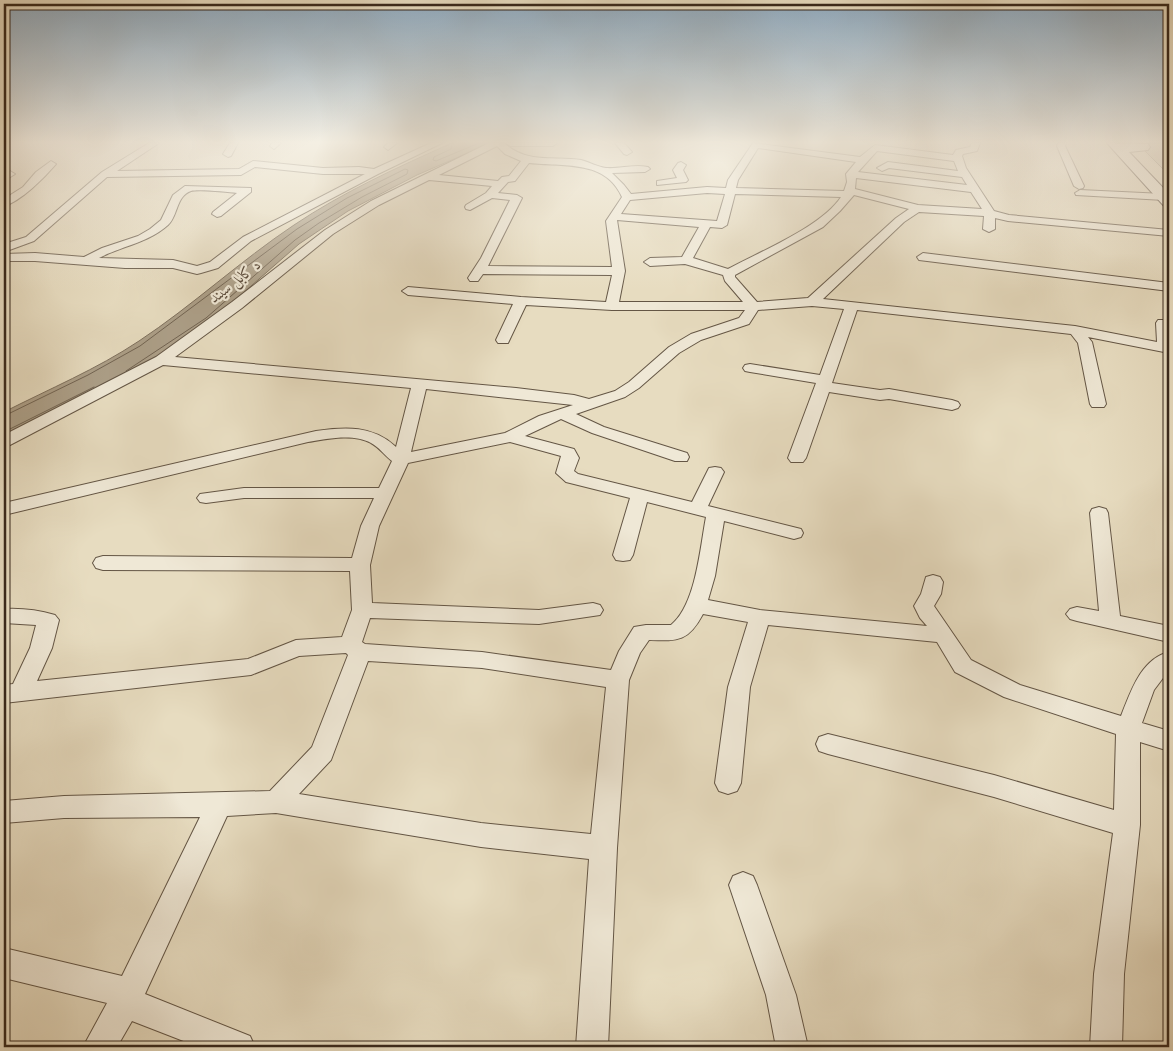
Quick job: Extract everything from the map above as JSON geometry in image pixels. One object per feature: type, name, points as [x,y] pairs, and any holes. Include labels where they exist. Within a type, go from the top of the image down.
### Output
[{"type":"street","points":[[4,202],[22,192]]},
{"type":"street","points":[[4,249],[10,244],[21,243],[30,239],[84,192]]},
{"type":"street","points":[[85,261],[106,250],[142,238],[154,231],[166,222],[177,197],[184,192]]},
{"type":"street","points":[[218,214],[245,192]]},
{"type":"street","points":[[4,258],[35,257],[173,264],[197,270],[214,265],[247,239],[337,192]]},
{"type":"street","points":[[4,441],[161,360],[237,305],[328,232],[375,203],[397,192]]},
{"type":"street","points":[[470,207],[493,192]]},
{"type":"street","points":[[612,306],[619,271],[611,221],[627,197],[627,192]]},
{"type":"street","points":[[627,197],[674,192]]},
{"type":"street","points":[[614,217],[722,226],[730,192]]},
{"type":"street","points":[[650,262],[686,260],[729,273],[802,234],[814,230],[836,212],[848,192]]},
{"type":"street","points":[[857,192],[945,216]]},
{"type":"street","points":[[974,192],[990,213],[989,229]]},
{"type":"street","points":[[1104,192],[1166,200]]},
{"type":"street","points":[[477,274],[495,245],[506,214],[517,198],[490,195]]},
{"type":"street","points":[[812,302],[900,220],[918,208],[990,213],[1008,218],[1046,218],[1169,233]]},
{"type":"street","points":[[686,260],[706,224]]},
{"type":"street","points":[[923,257],[1169,287]]},
{"type":"street","points":[[477,274],[619,271]]},
{"type":"street","points":[[729,273],[729,278],[754,306]]},
{"type":"street","points":[[408,291],[522,301],[612,306],[754,306],[812,302],[1075,330],[1167,349],[1163,323]]},
{"type":"street","points":[[503,340],[522,301]]},
{"type":"street","points":[[4,509],[200,461],[308,437],[346,432],[375,438],[401,459],[510,437],[545,418],[620,394],[634,386],[674,350],[696,337],[744,322],[754,306]]},
{"type":"street","points":[[797,458],[852,306]]},
{"type":"street","points":[[1075,330],[1085,342],[1098,404]]},
{"type":"street","points":[[161,360],[516,393],[574,400],[588,404]]},
{"type":"street","points":[[750,368],[880,395],[889,394],[952,405]]},
{"type":"street","points":[[276,802],[322,753],[355,649],[362,610],[360,565],[370,526],[384,492],[401,459],[419,385]]},
{"type":"street","points":[[561,413],[598,430],[681,457]]},
{"type":"street","points":[[510,437],[568,453],[570,458],[565,473],[572,478],[794,533]]},
{"type":"street","points":[[592,1047],[603,848],[618,680],[630,651],[642,633],[651,631],[669,633],[679,630],[689,619],[696,605],[701,594],[707,511],[715,472]]},
{"type":"street","points":[[206,498],[244,494],[384,492]]},
{"type":"street","points":[[622,555],[640,494]]},
{"type":"street","points":[[1099,513],[1110,619]]},
{"type":"street","points":[[102,563],[360,565]]},
{"type":"street","points":[[933,582],[931,594],[924,606],[962,666],[1012,691],[1169,741]]},
{"type":"street","points":[[696,605],[760,617],[943,635]]},
{"type":"street","points":[[362,610],[539,617],[593,610]]},
{"type":"street","points":[[1077,614],[1110,619],[1169,634]]},
{"type":"street","points":[[4,616],[26,616],[48,620],[41,648],[12,693]]},
{"type":"street","points":[[728,783],[739,686],[760,617]]},
{"type":"street","points":[[12,693],[251,667],[296,648],[355,649],[482,660],[618,680]]},
{"type":"street","points":[[1106,1047],[1109,974],[1127,825],[1128,728],[1144,687],[1161,664],[1169,660]]},
{"type":"street","points":[[828,744],[994,786],[1127,825]]},
{"type":"street","points":[[4,812],[64,807],[219,805],[276,802],[481,835],[603,848]]},
{"type":"street","points":[[99,1047],[130,994],[219,805]]},
{"type":"street","points":[[743,885],[781,995],[792,1047]]},
{"type":"street","points":[[4,963],[130,994]]},
{"type":"street","points":[[130,994],[129,1004],[239,1047]]},
{"type":"water","name":"د کابل سيند","points":[[350,192],[384,192],[348,211],[299,244],[227,307],[143,367],[4,438],[4,412],[90,370],[139,341],[254,253],[294,225]]}]
